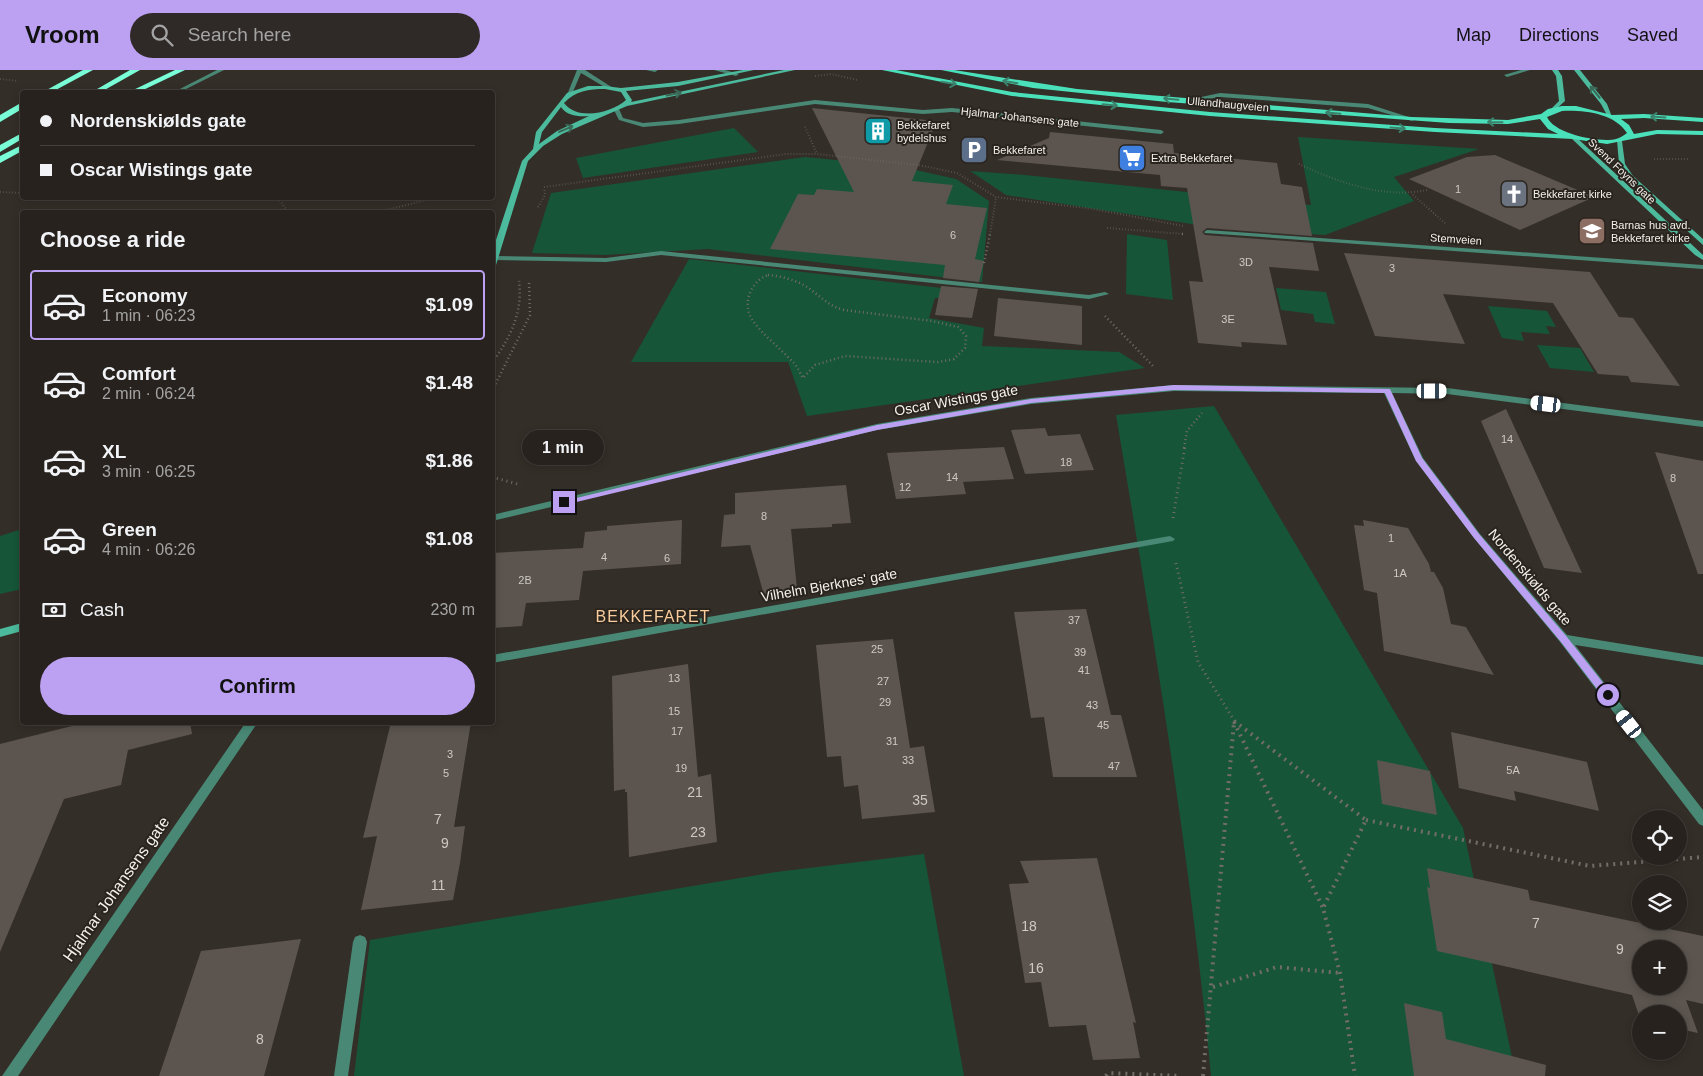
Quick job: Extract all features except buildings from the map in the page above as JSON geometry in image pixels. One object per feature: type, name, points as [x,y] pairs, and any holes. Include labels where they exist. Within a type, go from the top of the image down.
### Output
[{"type":"highway","points":[[51,90],[90,70]]},
{"type":"highway","points":[[100,90],[136,70]]},
{"type":"highway","points":[[137,90],[181,70]]},
{"type":"highway","points":[[0,118],[20,107]]},
{"type":"highway","points":[[0,149],[20,137]]},
{"type":"highway","points":[[0,160],[20,149]]},
{"type":"main road","name":"Ullandhaugveien","points":[[885,70],[1012,94],[1102,104],[1347,124],[1573,137]]},
{"type":"main road","name":"Ullandhaugveien","points":[[944,70],[1035,86],[1412,119],[1499,123],[1523,122],[1543,116],[1554,109]]},
{"type":"main road","points":[[1554,109],[1581,109],[1611,117],[1629,128],[1631,134],[1623,139]]},
{"type":"main road","points":[[1543,116],[1544,121],[1550,127],[1573,137],[1591,141],[1623,139],[1657,132],[1703,133]]},
{"type":"main road","points":[[1611,117],[1644,116],[1703,120]]},
{"type":"street","points":[[181,90],[221,70]]},
{"type":"street","points":[[535,148],[539,132],[569,94],[580,70],[610,88]]},
{"type":"street","points":[[649,70],[655,70]]},
{"type":"street","points":[[717,70],[736,74]]},
{"type":"street","points":[[569,94],[588,88],[619,90],[678,84],[751,70]]},
{"type":"street","points":[[495,259],[525,161],[535,148],[558,132],[600,114],[617,110],[627,104],[792,70]]},
{"type":"street","points":[[1507,75],[1527,70]]},
{"type":"street","points":[[1554,109],[1562,101],[1559,76],[1555,70]]},
{"type":"street","points":[[1577,70],[1604,104],[1611,117]]},
{"type":"street","points":[[619,90],[629,96],[627,104]]},
{"type":"street","name":"Hjalmar Johansens gate","points":[[617,110],[621,119],[643,124],[679,122],[815,102],[923,112],[952,110],[1161,132]]},
{"type":"street","points":[[562,103],[566,110],[572,113],[600,114]]},
{"type":"street","name":"Svend Foyns gate","points":[[1573,137],[1598,163],[1703,258]]},
{"type":"street","name":"Svend Foyns gate","points":[[1623,139],[1622,164],[1631,177],[1703,243]]},
{"type":"street","name":"Stemveien","points":[[1207,232],[1703,267]]},
{"type":"street","points":[[495,262],[606,260],[661,253],[1089,297],[1105,294]]},
{"type":"street","name":"Oscar Wistings gate","points":[[495,517],[877,427],[1031,401],[1174,388],[1448,391],[1703,424]]},
{"type":"street","name":"Nordenskiølds gate","points":[[1387,391],[1419,459],[1476,536],[1564,639],[1703,820]]},
{"type":"street","name":"Vilhelm Bjerknes' gate","points":[[495,658],[1170,539]]},
{"type":"street","points":[[0,633],[20,628]]},
{"type":"street","points":[[1564,639],[1703,661]]},
{"type":"street","name":"Hjalmar Johansens gate","points":[[10,1076],[251,725]]},
{"type":"street","points":[[341,1076],[360,942]]},
{"type":"path","points":[[0,80],[21,81]]},
{"type":"path","points":[[544,187],[786,154],[817,154],[918,165],[957,173],[996,197],[1093,209],[1161,220],[1207,232]]},
{"type":"path","points":[[1651,159],[1694,159]]},
{"type":"path","points":[[1299,164],[1342,182],[1378,190],[1413,195],[1427,190]]},
{"type":"path","points":[[0,192],[20,193]]},
{"type":"path","points":[[387,210],[426,200]]},
{"type":"path","points":[[1107,228],[1186,234],[1207,232]]},
{"type":"path","points":[[768,275],[779,276],[808,288],[830,306],[844,310],[932,321],[958,327],[966,336],[965,348],[954,359],[938,362],[845,356],[815,364],[803,378],[794,363],[770,341],[749,313],[749,294],[760,278],[768,275]]},
{"type":"path","points":[[495,358],[511,334],[518,314],[521,301],[518,278]]},
{"type":"path","points":[[495,384],[498,376]]},
{"type":"path","points":[[1204,409],[1187,431],[1170,539],[1198,662],[1234,721],[1323,908],[1340,973],[1354,1076]]},
{"type":"path","points":[[495,478],[525,486]]},
{"type":"path","points":[[1234,721],[1366,820],[1590,866],[1703,857]]},
{"type":"path","points":[[1203,1076],[1213,987],[1224,813],[1234,721]]},
{"type":"path","points":[[1323,908],[1366,820]]},
{"type":"path","points":[[1213,987],[1277,968],[1340,973]]},
{"type":"path","points":[[1106,1076],[1108,1074],[1180,1076]]},
{"type":"green space","points":[[734,128],[758,152],[583,178],[576,158]]},
{"type":"green space","points":[[1298,137],[1479,149],[1394,177],[1414,201],[1325,235],[1217,228],[1006,195],[970,171],[1311,205]]},
{"type":"green space","points":[[805,157],[898,166],[956,179],[989,201],[982,282],[708,249],[606,255],[532,253],[551,193]]},
{"type":"green space","points":[[1127,234],[1167,240],[1173,300],[1126,294]]},
{"type":"green space","points":[[689,259],[968,291],[967,299],[935,298],[929,318],[984,328],[982,346],[1119,352],[1145,368],[807,416],[788,362],[631,362]]},
{"type":"green space","points":[[1276,288],[1326,292],[1335,324],[1315,322],[1313,314],[1281,310]]},
{"type":"green space","points":[[1488,306],[1547,311],[1556,327],[1546,326],[1550,334],[1521,332],[1524,341],[1502,338]]},
{"type":"green space","points":[[1537,345],[1580,348],[1594,372],[1550,368]]},
{"type":"green space","points":[[1214,406],[1463,828],[1516,1076],[1211,1076],[1170,744],[1116,415]]},
{"type":"green space","points":[[20,530],[20,589],[0,594],[0,536]]},
{"type":"green space","points":[[924,854],[964,1076],[354,1076],[370,940],[776,872]]},
{"type":"place","name":"Bekkefaret bydelshus","points":[[878,131]]},
{"type":"place","name":"Bekkefaret","points":[[974,150]]},
{"type":"place","name":"Extra Bekkefaret","points":[[1132,158]]},
{"type":"place","name":"Bekkefaret kirke","points":[[1514,194]]},
{"type":"place","name":"Barnas hus avd. Bekkefaret kirke","points":[[1592,231]]},
{"type":"district","name":"BEKKEFARET","points":[[653,616]]},
{"type":"route","points":[[564,502],[877,427],[1031,401],[1174,388],[1387,391],[1419,459],[1476,536],[1564,639],[1608,695]]}]
